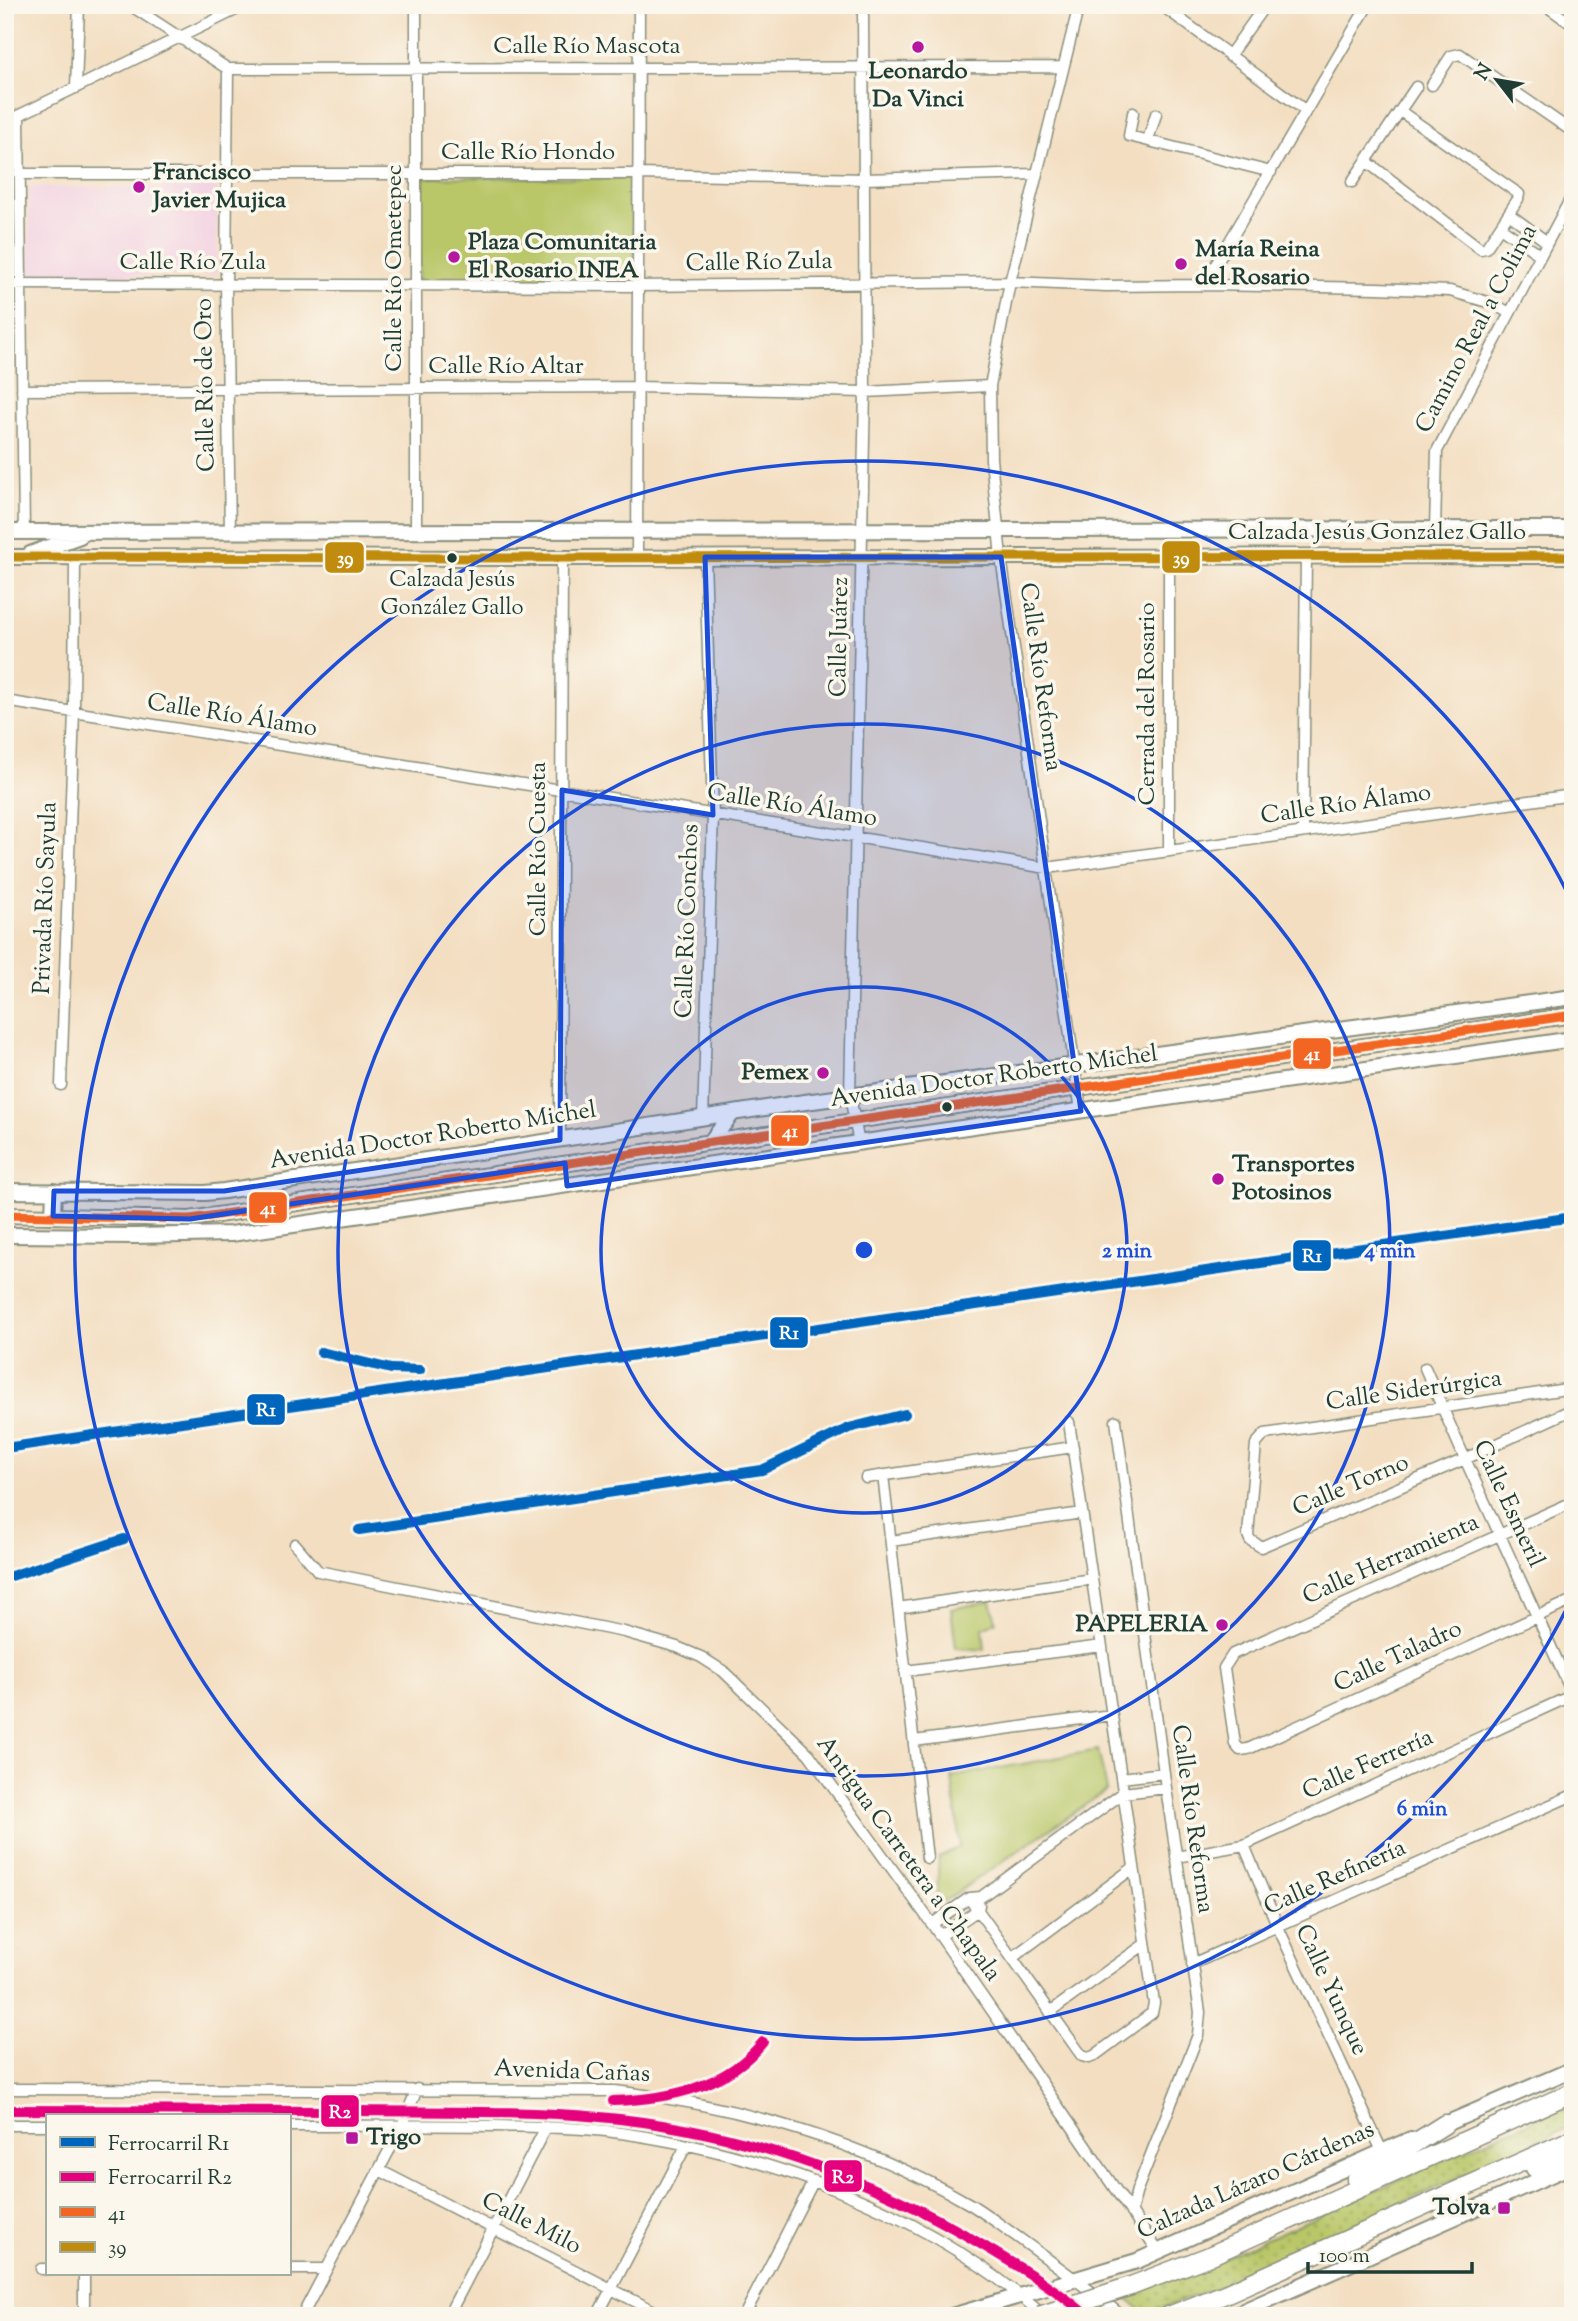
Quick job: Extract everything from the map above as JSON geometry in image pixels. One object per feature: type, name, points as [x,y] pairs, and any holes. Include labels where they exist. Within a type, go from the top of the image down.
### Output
[{"type":"highway","name":"Calzada Lázaro Cárdenas","points":[[1041,2316],[1207,2257],[1573,2092]]},
{"type":"highway","points":[[1296,2218],[1445,2124]]},
{"type":"highway","points":[[1169,2316],[1225,2294],[1573,2139]]},
{"type":"highway","points":[[1407,2214],[1573,2154]]},
{"type":"main road","name":"Calzada Jesús González Gallo","points":[[5,532],[1573,529]]},
{"type":"main road","points":[[23,556],[88,533]]},
{"type":"main road","name":"Calzada Jesús González Gallo","points":[[5,557],[1573,556]]},
{"type":"main road","name":"Avenida Doctor Roberto Michel","points":[[5,1191],[225,1191],[850,1096],[1573,996]]},
{"type":"main road","name":"Avenida Doctor Roberto Michel","points":[[5,1215],[190,1219],[1573,1015]]},
{"type":"main road","name":"Avenida Doctor Roberto Michel","points":[[5,1235],[231,1234],[1573,1039]]},
{"type":"main road","points":[[711,1141],[732,1114]]},
{"type":"main road","points":[[565,1163],[567,1186]]},
{"type":"main road","points":[[53,1216],[54,1191]]},
{"type":"main road","name":"Calzada Lázaro Cárdenas","points":[[953,2316],[1137,2261],[1573,2069]]},
{"type":"main road","points":[[1232,2316],[1573,2165]]},
{"type":"street","points":[[76,88],[79,5]]},
{"type":"street","points":[[130,5],[228,69]]},
{"type":"street","points":[[5,122],[246,5]]},
{"type":"street","name":"Calle Río Ometepec","points":[[416,5],[416,531]]},
{"type":"street","points":[[637,558],[639,5]]},
{"type":"street","name":"Calle Juárez","points":[[859,1144],[850,1096],[865,392],[863,5]]},
{"type":"street","name":"Calle Río Reforma","points":[[1079,5],[1010,282],[990,386],[991,458],[1001,557],[1081,1111]]},
{"type":"street","points":[[1229,56],[1265,5]]},
{"type":"street","points":[[1204,285],[1368,5]]},
{"type":"street","points":[[1545,5],[1573,26]]},
{"type":"street","points":[[1167,7],[1306,111]]},
{"type":"street","points":[[1432,85],[1451,56],[1460,54],[1573,132]]},
{"type":"street","name":"Calle Río Mascota","points":[[228,69],[862,69],[1063,66]]},
{"type":"street","name":"Calle Río de Oro","points":[[228,69],[226,284],[230,532]]},
{"type":"street","points":[[1352,182],[1416,87]]},
{"type":"street","points":[[1366,162],[1481,249],[1486,248],[1509,214],[1518,193],[1400,111]]},
{"type":"street","points":[[1133,113],[1129,136],[1271,172]]},
{"type":"street","points":[[1148,140],[1156,114]]},
{"type":"street","points":[[19,116],[24,532]]},
{"type":"street","name":"Calle Río Hondo","points":[[19,174],[638,174],[865,179],[1036,174]]},
{"type":"street","name":"Camino Real a Colima","points":[[1435,530],[1437,450],[1573,194]]},
{"type":"street","points":[[1509,214],[1547,242]]},
{"type":"street","points":[[1560,217],[1573,217]]},
{"type":"street","points":[[1500,227],[1540,255]]},
{"type":"street","name":"Calle Río Zula","points":[[5,284],[638,286],[1010,282],[1106,286],[1431,289],[1471,296],[1510,313]]},
{"type":"street","name":"Calle Río Altar","points":[[22,390],[638,387],[865,392],[990,386]]},
{"type":"street","points":[[1303,832],[1306,556]]},
{"type":"street","name":"Calle Río Conchos","points":[[703,1118],[713,815],[705,557]]},
{"type":"street","name":"Cerrada del Rosario","points":[[1169,557],[1169,851]]},
{"type":"street","name":"Privada Río Sayula","points":[[61,1084],[74,712],[75,558]]},
{"type":"street","name":"Calle Río Cuesta","points":[[560,1140],[562,558]]},
{"type":"street","name":"Calle Río Álamo","points":[[5,701],[1047,868],[1573,794]]},
{"type":"street","name":"Calle Esmeril","points":[[1425,1368],[1573,1695]]},
{"type":"street","name":"Calle Siderúrgica","points":[[1253,1544],[1248,1535],[1256,1444],[1261,1436],[1573,1388]]},
{"type":"street","name":"Calle Torno","points":[[1253,1544],[1261,1547],[1465,1460],[1573,1409]]},
{"type":"street","name":"Calle Río Reforma","points":[[1116,1421],[1200,2026],[1137,2190],[1131,2213]]},
{"type":"street","points":[[969,1898],[1079,2053],[1089,2058],[1094,2056],[1152,2013],[1154,2003],[1069,1422]]},
{"type":"street","points":[[866,1478],[1073,1447]]},
{"type":"street","points":[[883,1475],[927,1858]]},
{"type":"street","name":"Calle Herramienta","points":[[1240,1751],[1235,1744],[1224,1668],[1233,1654],[1573,1502]]},
{"type":"street","points":[[891,1541],[1082,1513]]},
{"type":"street","name":"Antigua Carretera a Chapala","points":[[295,1544],[318,1571],[624,1632],[701,1657],[723,1671],[809,1754],[932,1924],[1158,2251]]},
{"type":"street","points":[[898,1608],[1092,1579]]},
{"type":"street","name":"Calle Taladro","points":[[1240,1751],[1573,1600]]},
{"type":"street","points":[[905,1671],[1102,1646]]},
{"type":"street","name":"Calle Ferrería","points":[[1176,1857],[1244,1845],[1573,1695]]},
{"type":"street","points":[[914,1741],[1111,1715]]},
{"type":"street","points":[[1121,1777],[1164,1773]]},
{"type":"street","points":[[932,1924],[969,1898],[981,1897],[1123,1793],[1166,1788]]},
{"type":"street","name":"Calle Refinería","points":[[1192,1965],[1573,1795]]},
{"type":"street","name":"Calle Yunque","points":[[1244,1845],[1278,1927],[1382,2151]]},
{"type":"street","points":[[1012,1958],[1133,1868]]},
{"type":"street","points":[[940,1936],[978,1910],[981,1897]]},
{"type":"street","points":[[1049,2012],[1145,1944]]},
{"type":"street","points":[[302,2316],[402,2126],[417,2088]]},
{"type":"street","name":"Avenida Cañas","points":[[5,2090],[417,2088],[615,2091],[668,2097],[810,2132],[898,2168],[969,2203],[1078,2280],[1122,2316]]},
{"type":"street","points":[[5,2125],[46,2125]]},
{"type":"street","points":[[290,2126],[546,2127],[604,2131],[686,2146],[765,2165],[875,2207],[940,2240],[1021,2296],[1041,2316]]},
{"type":"street","points":[[448,2316],[546,2127]]},
{"type":"street","points":[[597,2316],[686,2146]]},
{"type":"street","name":"Calle Milo","points":[[379,2170],[664,2316]]},
{"type":"street","points":[[744,2316],[813,2182]]},
{"type":"street","points":[[290,2269],[326,2269]]},
{"type":"street","points":[[84,2276],[84,2316]]},
{"type":"highlighted area","points":[[705,557],[1001,557],[1081,1111],[567,1186],[565,1163],[190,1219],[53,1216],[54,1191],[224,1191],[560,1140],[562,790],[713,815]]},
{"type":"shaded area","points":[[29,187],[217,187],[217,275],[29,275]]},
{"type":"green space","points":[[419,177],[634,178],[635,283],[419,282]]},
{"type":"green space","points":[[991,1601],[996,1622],[983,1628],[985,1650],[956,1648],[951,1609]]},
{"type":"green space","points":[[1098,1750],[1107,1790],[936,1907],[939,1857],[960,1847],[952,1777]]},
{"type":"green space","points":[[1573,2102],[1573,2125],[1212,2290],[1145,2314],[1122,2294],[1201,2268]]},
{"type":"rail line","name":"R1","points":[[5,1448],[1573,1217]]},
{"type":"rail line","name":"R1","points":[[321,1352],[391,1369],[420,1370]]},
{"type":"rail line","name":"R1","points":[[359,1530],[762,1470],[849,1428],[905,1414]]},
{"type":"rail line","name":"R1","points":[[5,1578],[124,1539]]},
{"type":"rail line","name":"R2","points":[[613,2101],[675,2094],[695,2088],[732,2070],[763,2042]]},
{"type":"rail line","name":"R2","points":[[5,2110],[539,2113],[600,2117],[701,2132],[800,2160],[894,2198],[1011,2262],[1087,2316]]},
{"type":"transit line","name":"39","points":[[5,557],[1573,556]]},
{"type":"transit line","name":"41","points":[[5,1215],[190,1219],[1573,1015]]},
{"type":"place","name":"Leonardo Da Vinci","points":[[918,47]]},
{"type":"place","name":"Francisco Javier Mujica","points":[[139,187]]},
{"type":"place","name":"Plaza Comunitaria El Rosario INEA","points":[[454,257]]},
{"type":"place","name":"María Reina del Rosario","points":[[1181,264]]},
{"type":"place","name":"Calzada Jesús González Gallo","points":[[452,558]]},
{"type":"place","name":"Pemex","points":[[823,1073]]},
{"type":"place","name":"Transportes Potosinos","points":[[1218,1179]]},
{"type":"place","name":"PAPELERIA","points":[[1222,1625]]},
{"type":"place","name":"Trigo","points":[[352,2138]]},
{"type":"place","name":"Tolva","points":[[1504,2208]]}]
